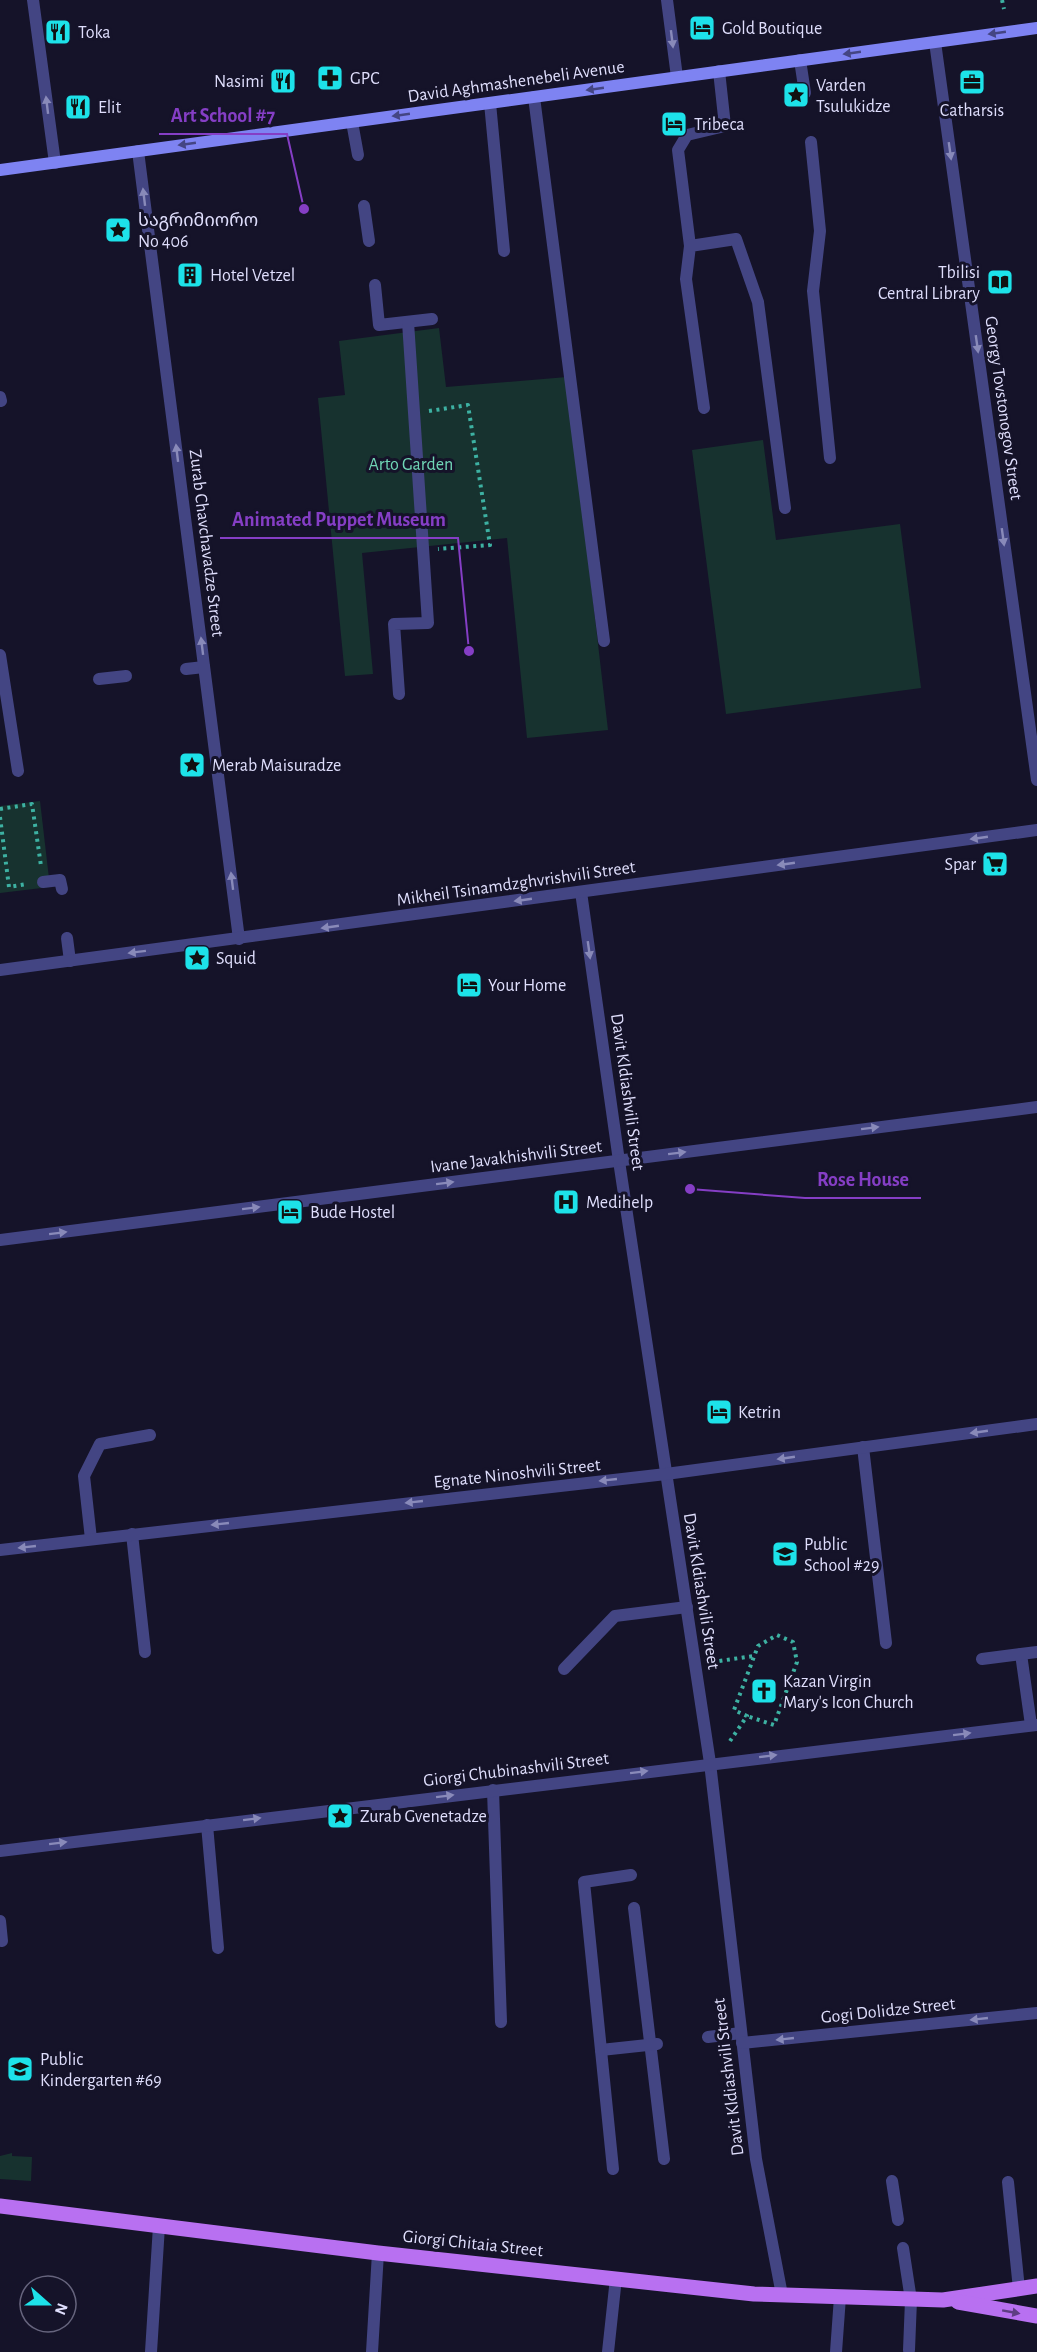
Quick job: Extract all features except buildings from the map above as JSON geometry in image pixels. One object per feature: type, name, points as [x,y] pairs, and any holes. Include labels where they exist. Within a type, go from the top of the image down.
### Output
[{"type":"main road","name":"David Aghmashenebeli Avenue","points":[[0,170],[1037,28]]},
{"type":"main road","name":"Giorgi Chitaia Street","points":[[0,2206],[378,2253],[782,2295],[943,2300],[1037,2286]]},
{"type":"main road","name":"Giorgi Chitaia Street","points":[[943,2300],[1037,2316]]},
{"type":"street","points":[[33,0],[55,163]]},
{"type":"street","points":[[667,0],[677,77]]},
{"type":"street","name":"Georgy Tovstonogov Street","points":[[934,42],[1037,780]]},
{"type":"street","points":[[800,60],[805,93]]},
{"type":"street","points":[[704,408],[686,279],[690,246],[678,150],[687,135],[725,126],[719,71]]},
{"type":"street","points":[[534,97],[604,641]]},
{"type":"street","points":[[490,103],[504,251]]},
{"type":"street","points":[[352,122],[358,155]]},
{"type":"street","points":[[811,141],[820,231],[813,291],[830,458]]},
{"type":"street","name":"Zurab Chavchavadze Street","points":[[138,151],[239,939]]},
{"type":"street","points":[[364,206],[369,241]]},
{"type":"street","points":[[690,246],[736,239],[758,302],[785,508]]},
{"type":"street","points":[[375,285],[379,325],[432,319]]},
{"type":"street","points":[[399,694],[394,624],[428,622],[408,322]]},
{"type":"street","points":[[0,655],[18,771]]},
{"type":"street","points":[[186,669],[204,667]]},
{"type":"street","points":[[99,679],[126,676]]},
{"type":"street","name":"Mikheil Tsinamdzghvrishvili Street","points":[[0,970],[1037,830]]},
{"type":"street","points":[[43,882],[60,880],[62,888]]},
{"type":"street","name":"Davit Kldiashvili Street","points":[[581,892],[619,1161],[710,1763],[756,2159],[782,2295]]},
{"type":"street","points":[[67,938],[70,961]]},
{"type":"street","name":"Ivane Javakhishvili Street","points":[[0,1240],[1037,1107]]},
{"type":"street","name":"Egnate Ninoshvili Street","points":[[0,1550],[666,1474],[1037,1424]]},
{"type":"street","points":[[91,1539],[84,1476],[100,1444],[150,1435]]},
{"type":"street","points":[[863,1447],[886,1643]]},
{"type":"street","points":[[132,1534],[145,1652]]},
{"type":"street","points":[[564,1669],[615,1616],[687,1607]]},
{"type":"street","points":[[982,1659],[1037,1652]]},
{"type":"street","points":[[1021,1654],[1034,1725]]},
{"type":"street","name":"Giorgi Chubinashvili Street","points":[[0,1851],[1034,1725]]},
{"type":"street","points":[[493,1790],[501,2022]]},
{"type":"street","points":[[207,1825],[218,1948]]},
{"type":"street","points":[[613,2169],[584,1882],[632,1875]]},
{"type":"street","points":[[634,1908],[654,2044],[664,2159]]},
{"type":"street","points":[[0,1921],[2,1941]]},
{"type":"street","name":"Gogi Dolidze Street","points":[[708,2037],[741,2038],[1037,2013]]},
{"type":"street","points":[[601,2050],[654,2044]]},
{"type":"street","points":[[892,2181],[898,2220]]},
{"type":"street","points":[[1008,2182],[1019,2289]]},
{"type":"street","points":[[151,2352],[159,2226]]},
{"type":"street","points":[[903,2248],[911,2300],[909,2350]]},
{"type":"street","points":[[372,2352],[378,2253]]},
{"type":"street","points":[[608,2352],[616,2278]]},
{"type":"street","points":[[836,2352],[840,2297]]},
{"type":"path","points":[[1002,0],[1004,9]]},
{"type":"path","points":[[414,414],[468,405],[490,544],[423,550]]},
{"type":"path","points":[[0,809],[32,804],[43,882],[9,887],[0,817]]},
{"type":"path","points":[[777,1635],[793,1642],[798,1662],[774,1725],[747,1716],[734,1710],[758,1646],[777,1635]]},
{"type":"path","points":[[712,1662],[754,1656]]},
{"type":"path","points":[[730,1741],[747,1716]]},
{"type":"path","points":[[723,1739],[741,1746]]},
{"type":"green space","name":"Arto Garden","points":[[439,328],[446,387],[567,377],[608,730],[527,738],[507,538],[362,553],[373,674],[345,676],[318,398],[345,395],[339,341]]},
{"type":"green space","points":[[763,440],[776,540],[900,524],[921,688],[726,714],[692,450]]},
{"type":"green space","points":[[40,801],[50,887],[0,893],[0,806]]},
{"type":"green space","points":[[12,2153],[12,2156],[32,2157],[31,2181],[0,2179],[0,2156]]},
{"type":"place","name":"Gold Boutique","points":[[702,28]]},
{"type":"place","name":"Toka","points":[[58,32]]},
{"type":"place","name":"GPC","points":[[330,78]]},
{"type":"place","name":"Nasimi","points":[[283,81]]},
{"type":"place","name":"Catharsis","points":[[972,82]]},
{"type":"place","name":"Varden Tsulukidze","points":[[796,95]]},
{"type":"place","name":"Elit","points":[[78,107]]},
{"type":"place","name":"Tribeca","points":[[674,124]]},
{"type":"place","name":"Art School #7","points":[[304,209]]},
{"type":"place","name":"საგრიმიორო No 406","points":[[118,230]]},
{"type":"place","name":"Hotel Vetzel","points":[[190,275]]},
{"type":"place","name":"Tbilisi Central Library","points":[[1000,282]]},
{"type":"place","name":"Animated Puppet Museum","points":[[469,651]]},
{"type":"place","name":"Merab Maisuradze","points":[[192,765]]},
{"type":"place","name":"Spar","points":[[995,864]]},
{"type":"place","name":"Squid","points":[[197,958]]},
{"type":"place","name":"Your Home","points":[[469,985]]},
{"type":"place","name":"Rose House","points":[[690,1189]]},
{"type":"place","name":"Medihelp","points":[[566,1202]]},
{"type":"place","name":"Bude Hostel","points":[[290,1212]]},
{"type":"place","name":"Ketrin","points":[[719,1412]]},
{"type":"place","name":"Public School #29","points":[[785,1554]]},
{"type":"place","name":"Kazan Virgin Mary's Icon Church","points":[[764,1691]]},
{"type":"place","name":"Zurab Gvenetadze","points":[[340,1816]]},
{"type":"place","name":"Public Kindergarten #69","points":[[20,2069]]}]
